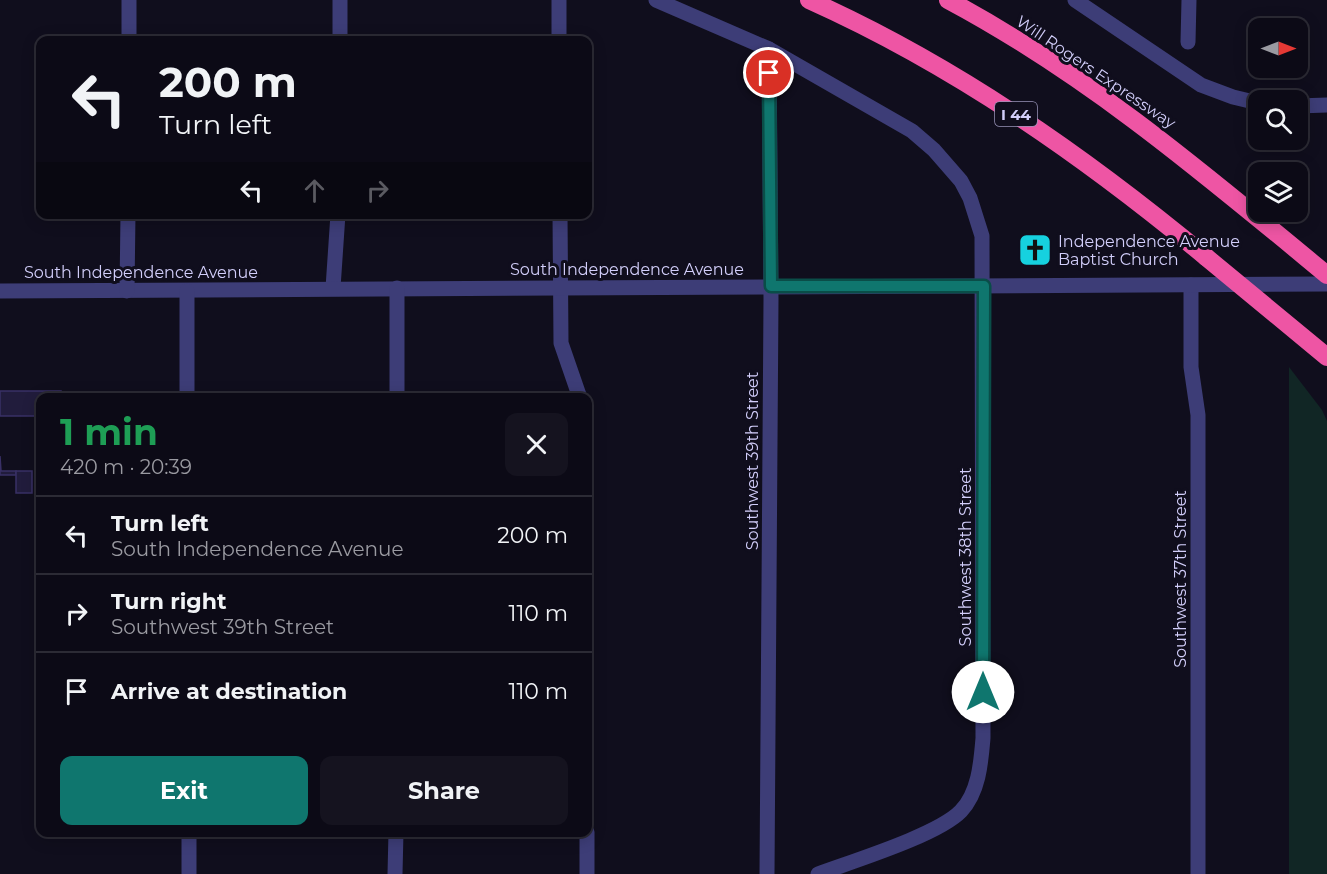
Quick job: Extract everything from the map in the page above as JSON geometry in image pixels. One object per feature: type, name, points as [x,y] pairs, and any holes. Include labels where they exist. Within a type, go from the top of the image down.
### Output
[{"type":"highway","name":"Will Rogers Expressway","points":[[948,0],[1010,36],[1124,111],[1327,275]]},
{"type":"highway","name":"I 44","points":[[811,2],[951,74],[1032,124],[1142,204],[1327,357]]},
{"type":"street","points":[[129,0],[129,36]]},
{"type":"street","points":[[340,0],[340,36]]},
{"type":"street","points":[[559,0],[559,36]]},
{"type":"street","name":"Southwest 38th Street","points":[[656,0],[769,49],[912,131],[951,168],[961,181],[976,215],[982,236],[984,286],[983,738],[981,761],[975,786],[961,811],[933,830],[819,874]]},
{"type":"street","points":[[1075,0],[1201,85],[1248,101]]},
{"type":"street","points":[[1188,42],[1189,0]]},
{"type":"street","name":"Southwest 39th Street","points":[[767,874],[771,286],[769,49]]},
{"type":"street","points":[[1308,106],[1327,105]]},
{"type":"street","points":[[127,291],[128,219]]},
{"type":"street","points":[[333,288],[338,219]]},
{"type":"street","points":[[560,219],[562,352],[578,393]]},
{"type":"street","name":"South Independence Avenue","points":[[0,291],[1327,284]]},
{"type":"street","name":"Southwest 37th Street","points":[[1191,285],[1191,367],[1198,415],[1198,874]]},
{"type":"street","points":[[397,288],[397,393]]},
{"type":"street","points":[[187,291],[188,393]]},
{"type":"street","points":[[189,837],[189,874]]},
{"type":"street","points":[[395,874],[396,837]]},
{"type":"street","points":[[587,837],[587,874]]},
{"type":"green space","points":[[1289,367],[1322,410],[1327,421],[1327,874],[1289,874]]},
{"type":"building","points":[[0,391],[61,391],[61,393],[36,393],[36,416],[0,416]]},
{"type":"building","points":[[0,456],[1,471],[16,471],[16,475],[0,475]]},
{"type":"building","points":[[16,471],[32,471],[32,493],[16,493]]},
{"type":"place","name":"Independence Avenue Baptist Church","points":[[1035,250]]},
{"type":"route","points":[[769,73],[771,286],[984,286],[983,692]]}]
